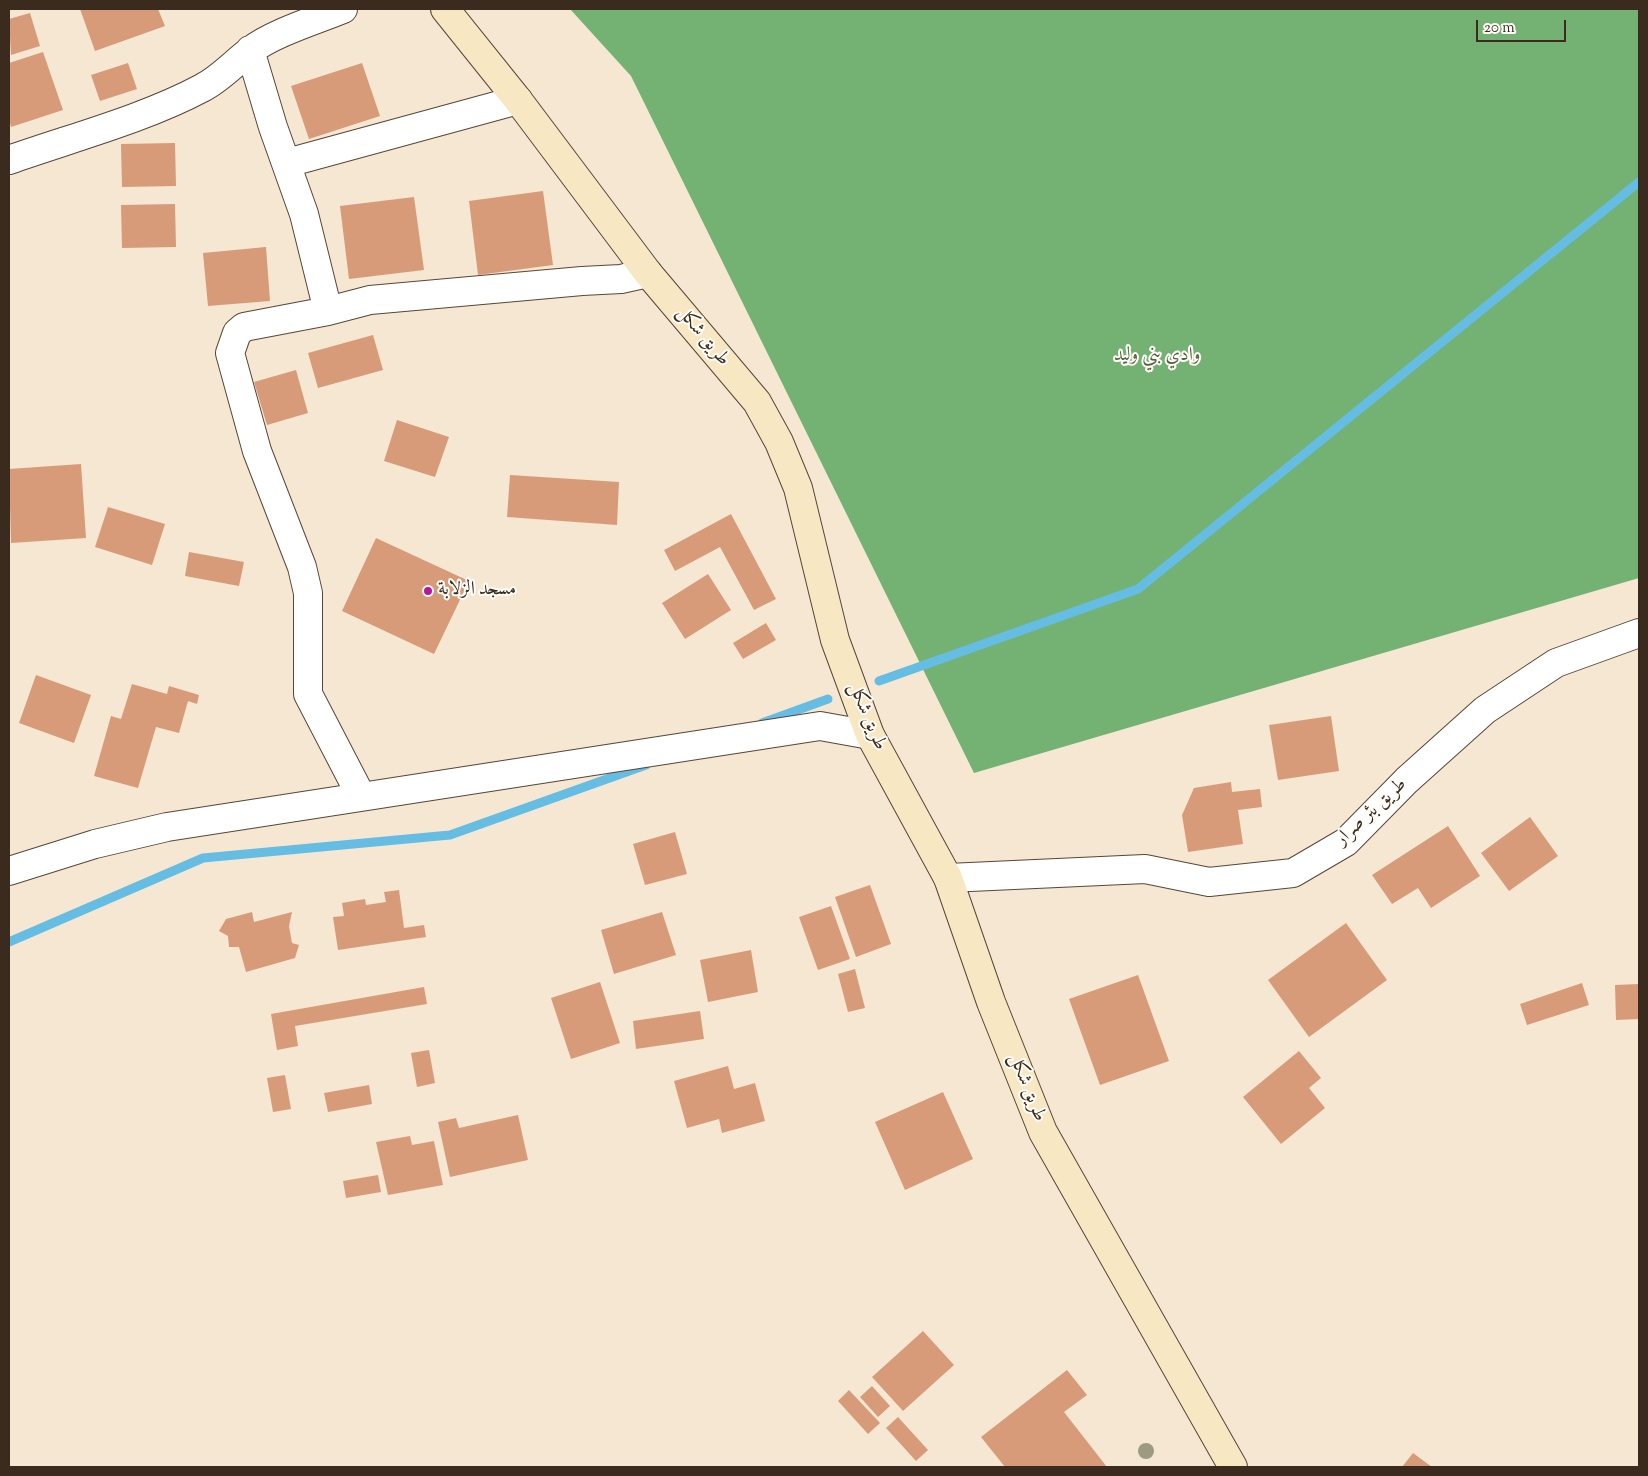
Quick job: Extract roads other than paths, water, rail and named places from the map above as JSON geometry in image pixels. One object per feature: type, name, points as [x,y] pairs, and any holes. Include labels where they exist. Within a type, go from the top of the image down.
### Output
[{"type":"main road","name":"طريق شكل","points":[[444,9],[518,100],[648,273],[757,402],[779,442],[798,488],[835,640],[870,735],[948,878],[991,1002],[1044,1132],[1233,1467]]},
{"type":"street","points":[[9,160],[169,103],[203,88],[234,66],[250,50],[290,30],[344,9]]},
{"type":"street","points":[[250,50],[273,128],[304,214],[328,311]]},
{"type":"street","points":[[287,163],[518,100]]},
{"type":"street","points":[[361,796],[308,694],[308,593],[302,567],[257,451],[230,353],[237,333],[244,327],[328,311],[370,300],[582,281],[621,280],[648,273]]},
{"type":"street","name":"طريق بئر صرار","points":[[948,878],[1145,869],[1209,882],[1293,873],[1346,842],[1408,780],[1485,710],[1556,663],[1639,633]]},
{"type":"street","points":[[9,871],[95,844],[167,827],[361,796],[820,726],[870,735]]},
{"type":"waterway","points":[[879,681],[1138,589],[1639,182]]},
{"type":"waterway","points":[[762,723],[828,699]]},
{"type":"waterway","points":[[9,942],[203,858],[450,835],[646,765]]},
{"type":"place","name":"مسجد الزلابة","points":[[428,591]]},
{"type":"park label","name":"وادي بني وليد","points":[[1157,357]]}]
